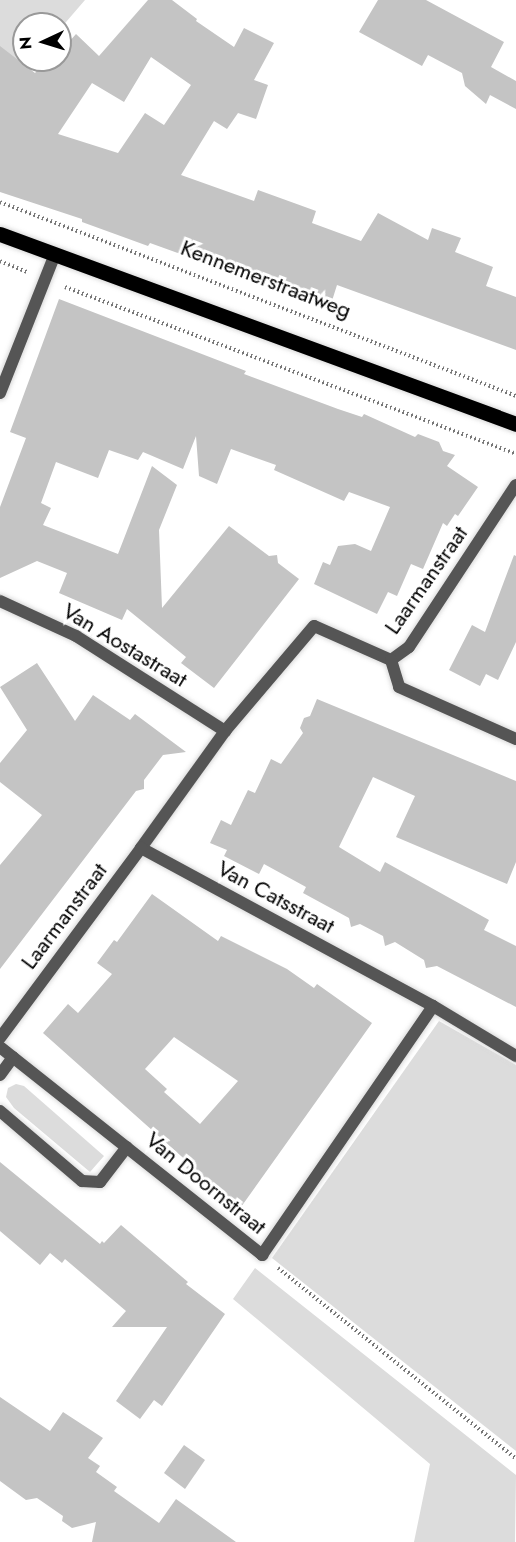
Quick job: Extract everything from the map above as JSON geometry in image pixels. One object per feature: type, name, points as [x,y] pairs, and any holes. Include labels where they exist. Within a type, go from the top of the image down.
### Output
[{"type":"main road","points":[[0,234],[516,424]]},
{"type":"street","points":[[0,393],[55,254]]},
{"type":"street","name":"Laarmanstraat","points":[[225,731],[314,626],[391,660],[409,647],[516,485]]},
{"type":"street","name":"Van Aostastraat","points":[[0,601],[76,636],[225,731]]},
{"type":"street","points":[[391,660],[399,687],[516,739]]},
{"type":"street","points":[[141,848],[225,731]]},
{"type":"street","name":"Laarmanstraat","points":[[0,1038],[141,848]]},
{"type":"street","name":"Van Catsstraat","points":[[141,848],[432,1006],[516,1056]]},
{"type":"street","name":"Van Doornstraat","points":[[0,1047],[262,1255],[432,1006]]},
{"type":"street","points":[[0,1075],[13,1057]]},
{"type":"street","points":[[0,1111],[82,1181],[100,1182],[127,1147]]},
{"type":"path","name":"Kennemerstraatweg","points":[[0,202],[516,396]]},
{"type":"path","points":[[0,261],[400,414],[516,454]]},
{"type":"path","points":[[262,1255],[516,1459]]},
{"type":"shaded area","points":[[0,0],[85,0],[72,15],[72,12],[12,12],[12,60],[0,48]]},
{"type":"shaded area","points":[[439,1021],[516,1065],[516,1451],[272,1258]]},
{"type":"shaded area","points":[[16,1084],[24,1086],[104,1156],[90,1172],[14,1108],[6,1097],[8,1088]]},
{"type":"shaded area","points":[[255,1268],[516,1475],[515,1542],[414,1542],[430,1464],[233,1299]]},
{"type":"building","points":[[148,0],[172,0],[197,19],[196,21],[234,47],[244,28],[274,43],[254,80],[268,85],[256,119],[238,113],[227,129],[214,121],[181,175],[254,201],[258,190],[316,211],[312,223],[361,241],[378,213],[428,240],[432,228],[461,238],[455,252],[493,267],[486,286],[516,297],[516,350],[337,285],[331,304],[237,270],[236,274],[150,243],[148,246],[82,222],[82,219],[0,192],[0,46],[12,55],[12,72],[72,72],[72,38],[76,34],[99,56]],"holes":[[[151,57],[191,85],[164,125],[145,113],[118,153],[58,134],[92,83],[124,102]]]},
{"type":"building","points":[[378,0],[426,0],[504,42],[491,67],[516,81],[516,109],[490,95],[486,104],[465,86],[462,73],[428,55],[422,66],[359,32]]},
{"type":"building","points":[[59,299],[246,371],[244,374],[362,417],[364,414],[415,437],[418,434],[439,442],[443,451],[455,455],[447,466],[478,487],[458,516],[455,514],[447,526],[443,523],[423,569],[411,564],[397,596],[388,592],[377,614],[314,584],[323,562],[330,565],[338,546],[355,544],[371,551],[390,507],[349,492],[344,501],[274,470],[276,465],[231,449],[217,484],[199,476],[196,436],[183,469],[143,452],[138,460],[109,450],[98,478],[56,462],[41,503],[51,508],[43,525],[118,554],[152,466],[177,485],[159,530],[162,608],[229,526],[269,556],[277,555],[278,563],[299,579],[214,688],[181,663],[186,657],[127,609],[122,620],[59,593],[67,573],[37,561],[0,578],[0,507],[26,438],[10,432]]},
{"type":"building","points":[[514,555],[516,556],[516,642],[498,680],[486,674],[480,686],[449,670],[472,625],[485,632]]},
{"type":"building","points":[[37,663],[75,721],[93,695],[130,720],[135,714],[186,752],[163,755],[144,780],[144,789],[136,791],[0,969],[0,865],[42,815],[0,782],[0,763],[27,730],[0,687]]},
{"type":"building","points":[[317,699],[516,781],[516,862],[507,884],[396,837],[415,796],[373,777],[339,847],[380,872],[385,862],[489,920],[484,930],[516,946],[516,1007],[437,966],[426,968],[424,960],[395,942],[385,946],[383,936],[360,924],[351,927],[349,918],[303,893],[306,887],[264,864],[259,874],[224,856],[227,850],[210,843],[221,820],[231,825],[248,790],[255,793],[271,759],[281,764],[303,733],[300,728],[304,718],[310,716]]},
{"type":"building","points":[[152,894],[218,941],[221,936],[287,969],[314,988],[317,984],[372,1023],[241,1207],[186,1168],[190,1164],[43,1033],[68,1004],[78,1013],[112,974],[97,963],[114,940],[117,942]],"holes":[[[174,1037],[238,1081],[200,1124],[164,1092],[167,1089],[145,1069]]]},
{"type":"building","points":[[0,1162],[100,1244],[102,1241],[104,1243],[121,1225],[188,1282],[186,1284],[225,1314],[162,1406],[154,1400],[140,1419],[116,1401],[167,1327],[112,1327],[126,1311],[65,1259],[62,1263],[50,1253],[40,1265],[0,1231]]},
{"type":"building","points":[[0,1397],[50,1431],[63,1412],[103,1438],[88,1458],[100,1466],[96,1472],[117,1487],[114,1491],[159,1523],[176,1499],[236,1542],[92,1542],[96,1522],[72,1528],[62,1521],[63,1516],[37,1498],[26,1500],[0,1481]]},
{"type":"building","points":[[184,1445],[205,1460],[185,1489],[164,1473]]}]
